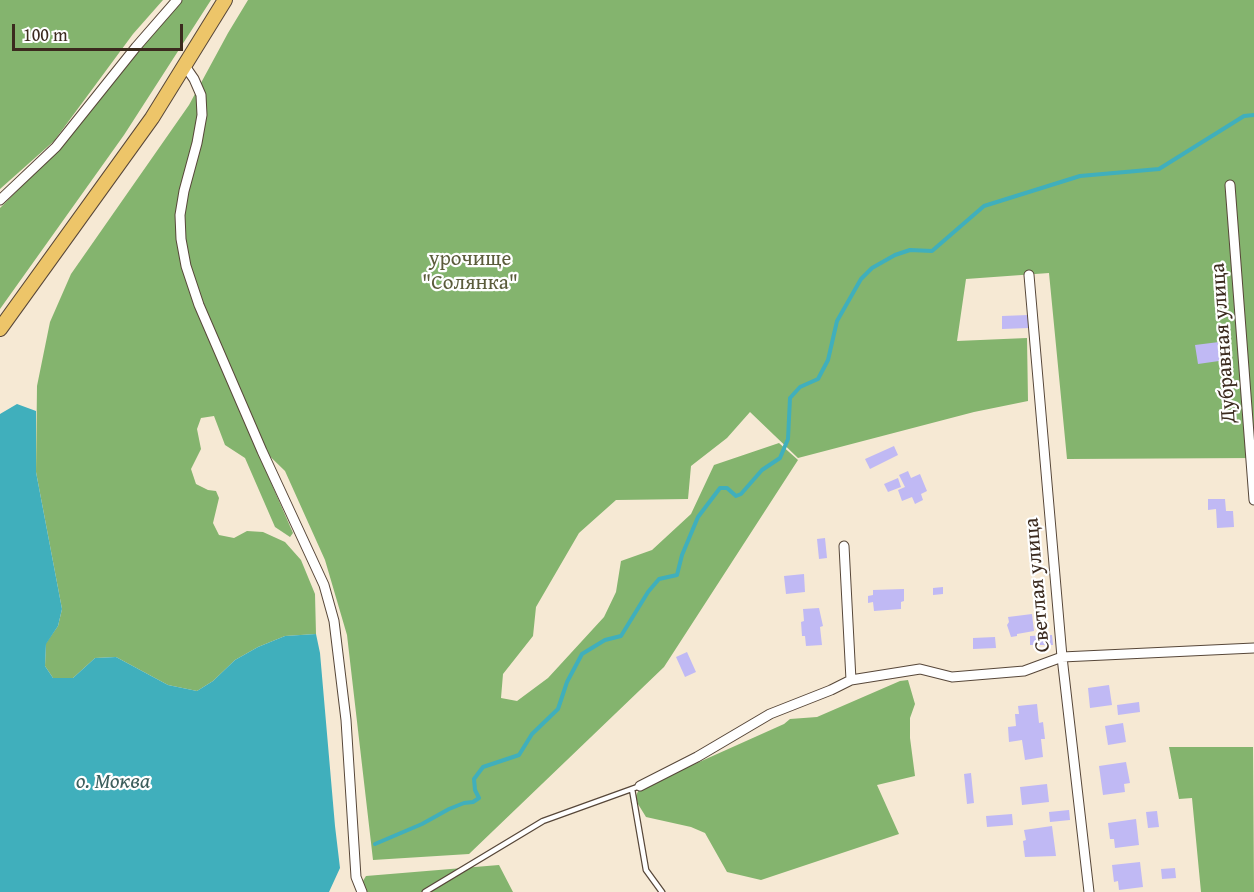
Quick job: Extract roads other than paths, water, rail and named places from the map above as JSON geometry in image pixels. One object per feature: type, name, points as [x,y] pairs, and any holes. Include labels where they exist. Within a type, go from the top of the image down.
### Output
[{"type":"main road","points":[[0,329],[152,118],[225,0]]},
{"type":"street","points":[[0,200],[56,147],[136,46],[177,0]]},
{"type":"street","points":[[185,66],[194,79],[201,96],[202,115],[180,215],[181,239],[186,266],[204,316],[327,594],[334,621],[346,720],[356,877],[362,892]]},
{"type":"street","name":"Дубравная улица","points":[[1230,184],[1254,500]]},
{"type":"street","name":"Светлая улица","points":[[1029,275],[1062,657],[1089,892]]},
{"type":"street","points":[[844,546],[851,680]]},
{"type":"street","points":[[636,787],[697,757],[770,714],[851,680],[920,669],[952,677],[1024,671],[1062,657],[1254,648]]},
{"type":"lane","points":[[425,892],[543,821],[636,787],[646,870],[662,892]]},
{"type":"water","name":"о. Моква","points":[[17,404],[36,411],[36,472],[62,609],[58,626],[46,644],[45,666],[53,678],[73,678],[95,658],[116,657],[168,685],[197,691],[213,681],[235,660],[258,647],[285,636],[316,634],[320,653],[340,868],[329,892],[0,892],[0,414]]},
{"type":"waterway","points":[[375,844],[422,824],[449,809],[479,798],[475,790],[474,779],[483,767],[519,755],[532,734],[558,709],[567,682],[582,654],[605,640],[621,636],[648,592],[659,579],[677,575],[682,555],[698,517],[720,488],[727,488],[736,496],[741,494],[762,470],[780,458],[788,439],[790,398],[800,387],[818,379],[828,360],[837,321],[861,279],[872,268],[895,255],[910,250],[932,251],[984,206],[1080,176],[1159,169],[1244,116],[1254,115]]},
{"type":"park label","name":"урочище \"Солянка\"","points":[[470,272]]}]
